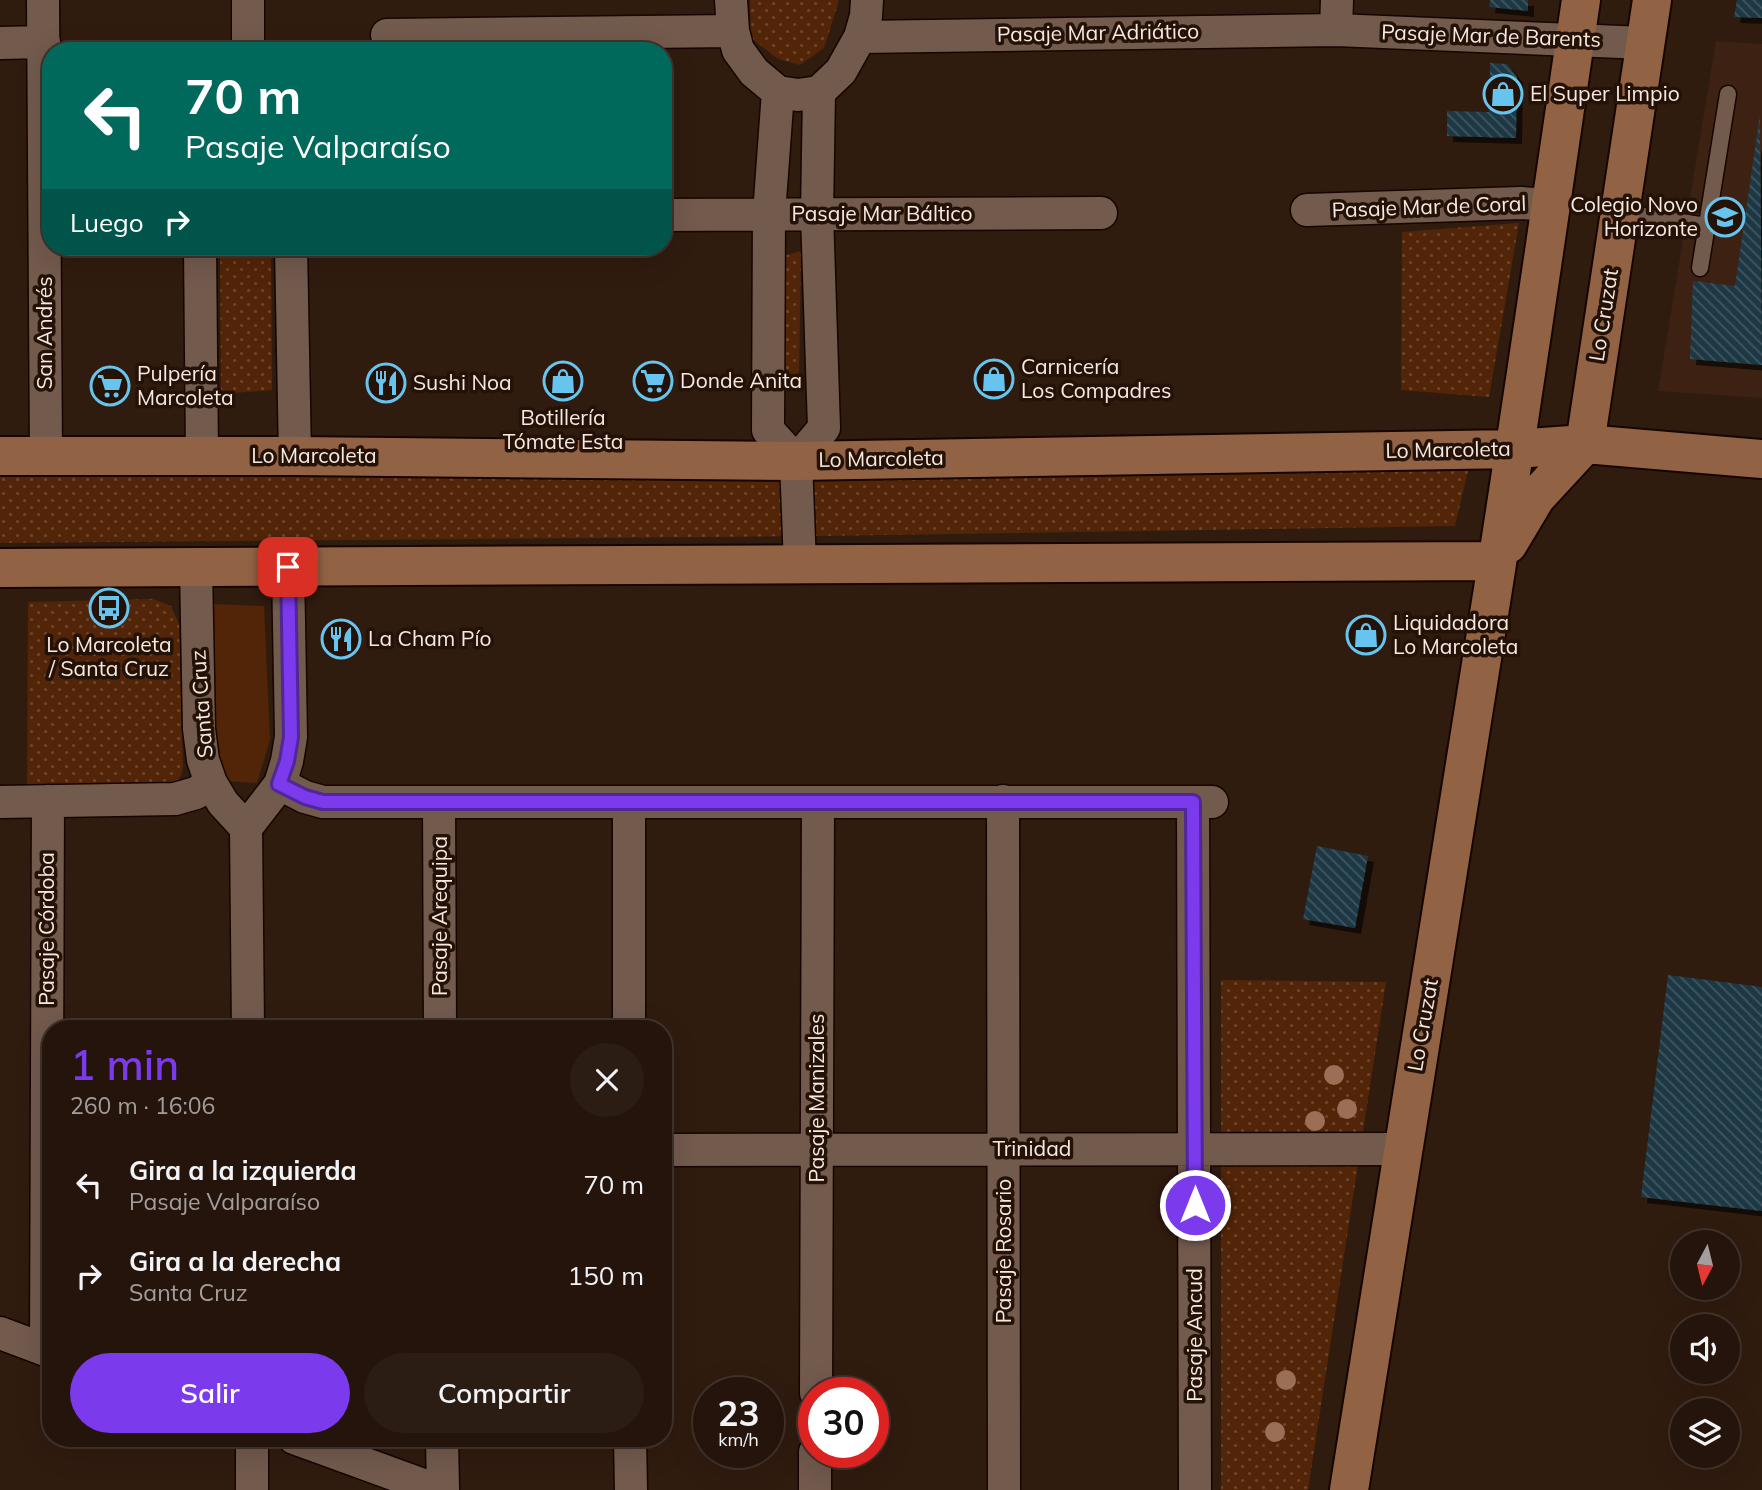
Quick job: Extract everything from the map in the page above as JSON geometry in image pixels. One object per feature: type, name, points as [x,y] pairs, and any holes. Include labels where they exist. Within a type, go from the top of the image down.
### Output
[{"type":"main road","name":"Lo Cruzat","points":[[1349,1490],[1401,1149],[1435,957],[1515,449],[1581,0]]},
{"type":"main road","name":"Lo Cruzat","points":[[1497,561],[1536,497],[1585,444],[1652,0]]},
{"type":"main road","name":"Lo Marcoleta","points":[[0,456],[796,461],[1515,449],[1585,444],[1762,459]]},
{"type":"main road","points":[[0,568],[1497,561]]},
{"type":"street","name":"San Andrés","points":[[43,0],[44,42]]},
{"type":"street","points":[[248,0],[248,42]]},
{"type":"street","points":[[731,0],[733,31],[738,50],[754,72],[778,92],[798,95],[819,92],[841,71],[860,37],[867,0]]},
{"type":"street","name":"Pasaje Mar Adriático","points":[[860,37],[1337,15]]},
{"type":"street","name":"Pasaje Mar de Barents","points":[[1337,15],[1646,43]]},
{"type":"street","points":[[387,35],[733,31]]},
{"type":"street","points":[[0,43],[42,42]]},
{"type":"street","points":[[778,92],[769,214],[768,430],[796,461],[800,565]]},
{"type":"street","points":[[796,461],[824,428],[817,214],[819,92]]},
{"type":"street","name":"Pasaje Mar de Coral","points":[[1307,210],[1521,203],[1550,205]]},
{"type":"street","name":"Pasaje Mar Báltico","points":[[672,215],[1101,213]]},
{"type":"street","name":"San Andrés","points":[[45,256],[46,456]]},
{"type":"street","points":[[200,256],[202,456]]},
{"type":"street","points":[[292,256],[295,456]]},
{"type":"street","name":"Santa Cruz","points":[[195,567],[199,729],[203,760],[211,783],[223,803],[246,828]]},
{"type":"street","points":[[248,1020],[246,828],[279,784],[291,737],[288,567]]},
{"type":"street","points":[[0,802],[176,799],[196,793],[211,783]]},
{"type":"street","points":[[279,784],[305,797],[323,802],[1003,802]]},
{"type":"street","name":"Pasaje Córdoba","points":[[48,802],[48,1020]]},
{"type":"street","name":"Pasaje Arequipa","points":[[439,802],[440,1020]]},
{"type":"street","name":"Pasaje Ancud","points":[[1003,802],[1202,802],[1194,1149],[1195,1490]]},
{"type":"street","name":"Pasaje Rosario","points":[[1003,802],[1004,1490]]},
{"type":"street","points":[[629,803],[629,1020]]},
{"type":"street","name":"Pasaje Manizales","points":[[816,1377],[818,803]]},
{"type":"street","name":"Trinidad","points":[[672,1150],[1401,1149]]},
{"type":"street","points":[[0,1333],[42,1349]]},
{"type":"street","points":[[251,1490],[252,1447]]},
{"type":"street","points":[[319,1447],[437,1490]]},
{"type":"street","points":[[442,1447],[443,1490]]},
{"type":"street","points":[[630,1447],[631,1490]]},
{"type":"street","points":[[815,1490],[816,1468]]},
{"type":"lane","points":[[1700,268],[1728,94]]},
{"type":"lane","points":[[1620,212],[1706,226]]},
{"type":"shaded area","points":[[750,0],[838,0],[824,48],[800,65],[778,59],[751,38]]},
{"type":"shaded area","name":"Colegio Novo Horizonte","points":[[1716,41],[1762,44],[1762,398],[1658,391]]},
{"type":"shaded area","points":[[1519,223],[1489,397],[1401,390],[1402,232]]},
{"type":"shaded area","points":[[801,251],[799,378],[781,376],[780,257]]},
{"type":"shaded area","points":[[220,256],[271,256],[272,390],[221,394]]},
{"type":"shaded area","points":[[1468,471],[1455,526],[821,536],[0,543],[0,474]]},
{"type":"shaded area","points":[[153,599],[171,606],[179,624],[182,774],[175,784],[27,787],[28,602]]},
{"type":"shaded area","points":[[212,604],[264,606],[270,740],[257,783],[224,781],[209,742]]},
{"type":"shaded area","points":[[1221,980],[1386,982],[1308,1490],[1221,1490]]},
{"type":"building","points":[[1490,0],[1528,0],[1528,11],[1489,7]]},
{"type":"building","points":[[1737,0],[1762,0],[1762,18],[1734,17]]},
{"type":"building","name":"El Super Limpio","points":[[1490,63],[1507,64],[1517,77],[1516,138],[1447,136],[1447,111],[1489,112]]},
{"type":"building","points":[[1760,115],[1762,365],[1690,359],[1693,281],[1735,286]]},
{"type":"building","points":[[1317,846],[1368,856],[1355,928],[1303,919]]},
{"type":"building","points":[[1668,975],[1762,987],[1762,1211],[1641,1197]]},
{"type":"place","name":"El Super Limpio","points":[[1503,94]]},
{"type":"place","name":"Colegio Novo Horizonte","points":[[1725,217]]},
{"type":"place","name":"Carnicería Los Compadres","points":[[994,379]]},
{"type":"place","name":"Botillería Tómate Esta","points":[[563,381]]},
{"type":"place","name":"Donde Anita","points":[[653,381]]},
{"type":"place","name":"Sushi Noa","points":[[386,383]]},
{"type":"place","name":"Pulpería Marcoleta","points":[[110,386]]},
{"type":"place","name":"Lo Marcoleta / Santa Cruz","points":[[109,608]]},
{"type":"place","name":"Liquidadora Lo Marcoleta","points":[[1366,635]]},
{"type":"place","name":"La Cham Pío","points":[[341,639]]},
{"type":"route","points":[[288,567],[291,737],[279,784],[305,797],[323,802],[1193,802],[1195,1205]]}]
